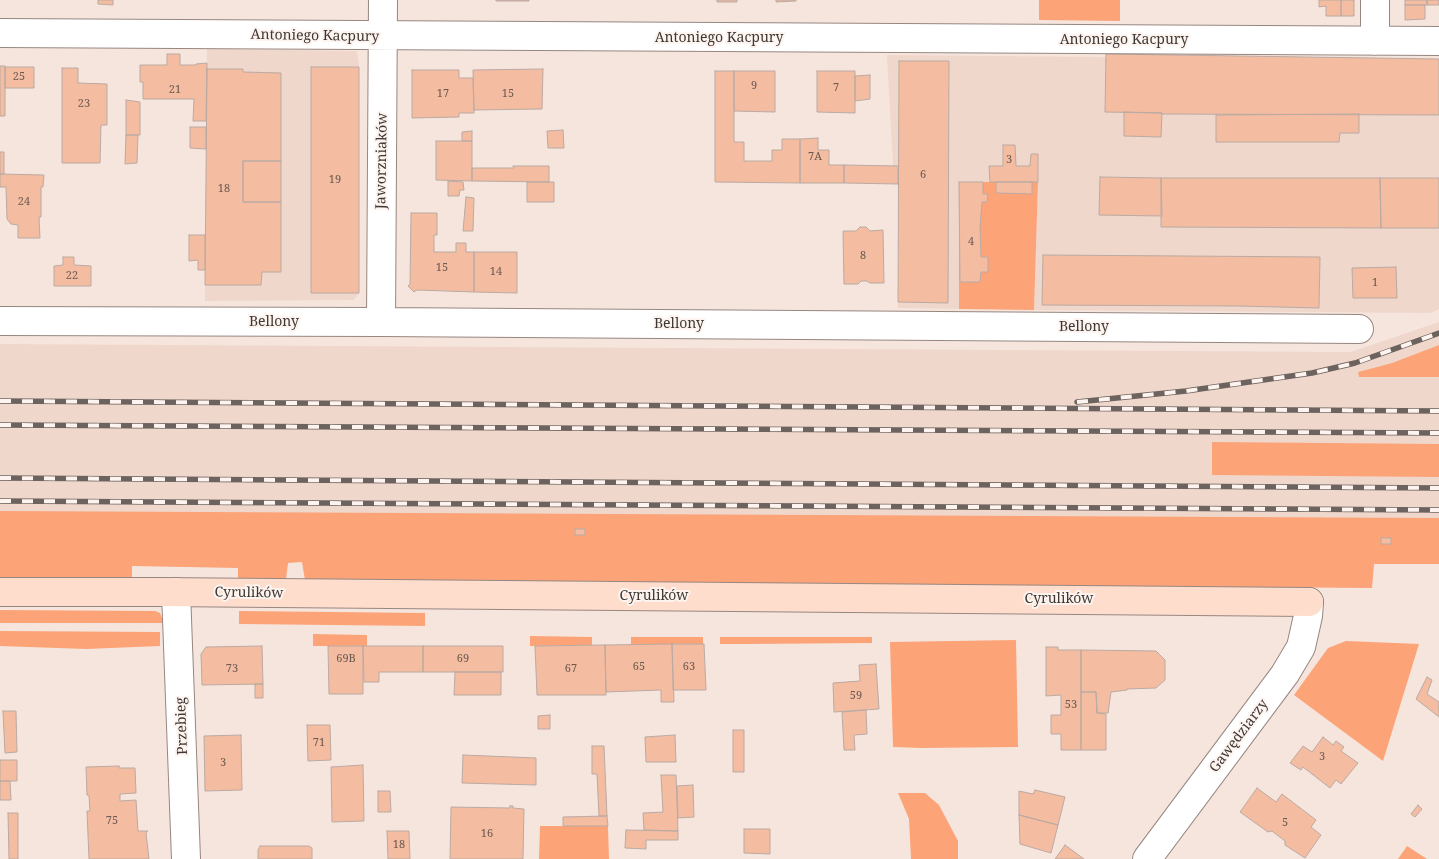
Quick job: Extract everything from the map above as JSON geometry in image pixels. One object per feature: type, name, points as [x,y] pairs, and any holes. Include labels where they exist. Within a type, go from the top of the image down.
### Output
[{"type":"main road","name":"Cyrulików","points":[[0,592],[1309,602]]},
{"type":"street","name":"Jaworzniaków","points":[[381,322],[383,0]]},
{"type":"street","points":[[1375,0],[1375,41]]},
{"type":"street","name":"Antoniego Kacpury","points":[[0,34],[1439,41]]},
{"type":"street","name":"Bellony","points":[[0,321],[1359,329]]},
{"type":"street","name":"Przebieg","points":[[176,592],[186,859]]},
{"type":"street","name":"Gawędziarzy","points":[[1147,859],[1285,674],[1301,646],[1308,616],[1309,602]]},
{"type":"shaded area","points":[[1039,0],[1120,0],[1120,21],[1039,20]]},
{"type":"shaded area","points":[[207,49],[357,51],[359,67],[359,293],[354,300],[205,301]]},
{"type":"shaded area","points":[[1106,54],[1439,59],[1439,309],[1430,313],[1034,310],[1038,182],[960,182],[959,309],[898,308],[898,167],[893,166],[887,55],[1106,57]]},
{"type":"shaded area","points":[[959,182],[1038,182],[1034,310],[959,309]]},
{"type":"shaded area","points":[[1439,322],[1439,345],[1392,363],[1358,372],[1360,377],[1439,377],[1439,564],[0,551],[0,344],[1351,352]]},
{"type":"shaded area","points":[[1439,345],[1439,377],[1359,377],[1358,372],[1392,363]]},
{"type":"shaded area","points":[[1212,442],[1439,444],[1439,477],[1212,475]]},
{"type":"shaded area","points":[[0,511],[1439,518],[1439,564],[1374,564],[1372,588],[305,580],[302,562],[288,563],[286,579],[238,580],[238,568],[132,566],[132,579],[0,578]]},
{"type":"shaded area","points":[[0,610],[155,611],[160,613],[164,623],[0,623]]},
{"type":"shaded area","points":[[239,611],[425,613],[425,626],[239,624]]},
{"type":"shaded area","points":[[0,631],[160,632],[160,646],[86,649],[0,646]]},
{"type":"shaded area","points":[[313,634],[367,635],[367,646],[313,646]]},
{"type":"shaded area","points":[[530,636],[592,637],[592,645],[530,646]]},
{"type":"shaded area","points":[[631,637],[703,637],[703,644],[631,645]]},
{"type":"shaded area","points":[[720,637],[872,637],[872,643],[720,644]]},
{"type":"shaded area","points":[[1016,640],[1018,747],[893,747],[890,642]]},
{"type":"shaded area","points":[[1346,641],[1419,644],[1383,761],[1294,695],[1328,648]]},
{"type":"shaded area","points":[[898,793],[925,793],[939,805],[958,841],[958,859],[911,859],[909,819]]},
{"type":"shaded area","points":[[540,826],[608,826],[609,859],[539,859]]},
{"type":"shaded area","points":[[1407,846],[1427,859],[1398,859]]},
{"type":"building","points":[[98,0],[113,0],[113,5],[98,4]]},
{"type":"building","points":[[529,0],[529,1],[496,1]]},
{"type":"building","points":[[717,0],[737,0],[737,2],[717,2]]},
{"type":"building","points":[[776,0],[796,0],[796,1],[776,2]]},
{"type":"building","points":[[1319,0],[1341,0],[1341,16],[1326,16],[1326,6],[1319,7]]},
{"type":"building","points":[[1341,0],[1354,0],[1354,16],[1341,16]]},
{"type":"building","points":[[1405,0],[1427,0],[1427,5],[1405,5]]},
{"type":"building","points":[[1427,0],[1439,0],[1439,5],[1427,5]]},
{"type":"building","points":[[1405,5],[1425,5],[1425,19],[1405,20]]},
{"type":"building","points":[[167,54],[180,54],[180,65],[207,63],[206,121],[193,121],[194,99],[143,99],[140,65],[167,65]]},
{"type":"building","points":[[1106,54],[1439,59],[1439,115],[1105,112]]},
{"type":"building","points":[[899,61],[949,61],[948,303],[898,302]]},
{"type":"building","points":[[0,66],[5,66],[5,116],[0,116]]},
{"type":"building","points":[[5,67],[34,67],[34,88],[5,88]]},
{"type":"building","points":[[311,67],[359,67],[359,293],[311,293]]},
{"type":"building","points":[[62,68],[78,68],[78,83],[107,84],[107,125],[101,125],[100,163],[62,163]]},
{"type":"building","points":[[207,69],[243,69],[243,72],[281,73],[281,161],[243,161],[243,202],[281,202],[281,272],[262,272],[261,285],[205,285]]},
{"type":"building","points":[[543,69],[542,109],[474,110],[473,70]]},
{"type":"building","points":[[412,70],[459,70],[459,78],[473,78],[474,113],[459,113],[459,117],[412,118]]},
{"type":"building","points":[[715,71],[734,71],[734,142],[744,142],[744,161],[772,161],[772,150],[782,150],[782,139],[800,139],[800,183],[715,182]]},
{"type":"building","points":[[734,71],[775,71],[775,112],[734,111]]},
{"type":"building","points":[[817,71],[855,71],[855,113],[817,112]]},
{"type":"building","points":[[870,75],[870,99],[855,101],[855,76]]},
{"type":"building","points":[[126,100],[140,102],[140,135],[126,135]]},
{"type":"building","points":[[1124,112],[1162,113],[1161,137],[1124,136]]},
{"type":"building","points":[[1359,114],[1359,133],[1340,133],[1339,142],[1216,142],[1216,115]]},
{"type":"building","points":[[190,127],[206,127],[206,149],[190,148]]},
{"type":"building","points":[[563,130],[564,148],[548,148],[547,131]]},
{"type":"building","points":[[472,131],[472,141],[462,141],[462,132]]},
{"type":"building","points":[[126,135],[138,135],[137,163],[125,164]]},
{"type":"building","points":[[818,138],[818,150],[829,150],[829,165],[844,165],[844,183],[800,183],[800,139]]},
{"type":"building","points":[[436,141],[472,141],[472,181],[436,180]]},
{"type":"building","points":[[1003,145],[1015,145],[1016,166],[1030,166],[1031,154],[1038,154],[1038,182],[990,182],[989,166],[1003,166]]},
{"type":"building","points":[[0,152],[4,152],[4,174],[0,174]]},
{"type":"building","points":[[243,161],[281,161],[281,202],[243,202]]},
{"type":"building","points":[[844,165],[898,166],[898,184],[844,183]]},
{"type":"building","points":[[513,166],[549,166],[549,182],[472,181],[472,168],[514,168]]},
{"type":"building","points":[[0,174],[44,175],[43,187],[41,187],[41,217],[39,217],[40,238],[18,238],[18,225],[11,224],[7,219],[6,187],[0,187]]},
{"type":"building","points":[[1100,177],[1161,178],[1162,216],[1099,215]]},
{"type":"building","points":[[1161,178],[1380,178],[1381,228],[1161,227]]},
{"type":"building","points":[[1380,178],[1439,178],[1439,228],[1381,228]]},
{"type":"building","points":[[448,181],[463,182],[464,190],[460,190],[459,196],[448,196]]},
{"type":"building","points":[[527,182],[554,182],[554,202],[527,202]]},
{"type":"building","points":[[959,182],[983,182],[983,194],[988,194],[987,202],[982,202],[980,228],[981,257],[988,257],[988,272],[981,272],[980,282],[960,282]]},
{"type":"building","points":[[996,182],[1032,182],[1032,194],[996,193]]},
{"type":"building","points":[[466,197],[474,198],[473,231],[463,231]]},
{"type":"building","points":[[411,213],[437,213],[437,235],[434,235],[434,252],[456,252],[456,243],[466,243],[466,252],[474,252],[474,292],[417,290],[414,292],[408,286],[410,284]]},
{"type":"building","points":[[860,227],[866,227],[870,231],[883,230],[884,283],[861,281],[858,284],[844,284],[843,231],[856,231]]},
{"type":"building","points":[[189,235],[205,235],[205,270],[198,270],[198,260],[189,261]]},
{"type":"building","points":[[474,252],[517,252],[517,293],[474,292]]},
{"type":"building","points":[[1043,255],[1320,257],[1319,308],[1042,305]]},
{"type":"building","points":[[63,257],[74,257],[74,265],[91,266],[91,286],[54,286],[54,266],[63,265]]},
{"type":"building","points":[[1396,267],[1397,298],[1353,298],[1352,268]]},
{"type":"building","points":[[575,529],[585,529],[585,535],[575,535]]},
{"type":"building","points":[[1381,538],[1391,538],[1391,544],[1381,544]]},
{"type":"building","points":[[672,644],[674,702],[661,702],[661,690],[606,692],[605,645]]},
{"type":"building","points":[[672,644],[704,644],[706,690],[673,690]]},
{"type":"building","points":[[605,645],[606,695],[537,695],[535,646]]},
{"type":"building","points":[[262,646],[263,684],[202,685],[201,654],[206,647]]},
{"type":"building","points":[[328,646],[363,646],[363,694],[329,694]]},
{"type":"building","points":[[363,646],[423,646],[423,672],[379,672],[379,682],[364,682]]},
{"type":"building","points":[[423,646],[503,646],[503,672],[423,672]]},
{"type":"building","points":[[1046,647],[1058,647],[1058,650],[1081,650],[1081,750],[1061,750],[1061,734],[1051,734],[1051,715],[1061,715],[1061,695],[1046,696]]},
{"type":"building","points":[[1081,650],[1156,651],[1165,660],[1165,680],[1156,688],[1127,689],[1111,692],[1108,713],[1097,713],[1096,692],[1081,692]]},
{"type":"building","points":[[876,664],[879,709],[834,712],[833,683],[860,681],[859,665]]},
{"type":"building","points":[[455,672],[501,672],[501,695],[454,695]]},
{"type":"building","points":[[1427,677],[1432,680],[1427,694],[1439,702],[1439,717],[1416,699]]},
{"type":"building","points":[[255,684],[263,684],[263,698],[255,698]]},
{"type":"building","points":[[1081,692],[1096,692],[1097,713],[1106,714],[1106,750],[1081,750]]},
{"type":"building","points":[[866,710],[867,734],[854,735],[855,750],[844,750],[842,712]]},
{"type":"building","points":[[3,711],[16,711],[17,752],[5,753]]},
{"type":"building","points":[[550,715],[550,729],[538,729],[538,716]]},
{"type":"building","points":[[307,725],[330,725],[331,760],[308,761]]},
{"type":"building","points":[[733,730],[744,730],[744,772],[733,772]]},
{"type":"building","points":[[241,735],[242,790],[205,791],[204,736]]},
{"type":"building","points":[[675,735],[676,762],[646,762],[645,737]]},
{"type":"building","points":[[1323,737],[1333,745],[1336,741],[1344,747],[1341,751],[1358,763],[1341,784],[1336,780],[1330,788],[1303,767],[1301,770],[1290,763],[1303,746],[1312,752]]},
{"type":"building","points":[[592,746],[604,746],[607,816],[599,816],[597,774],[592,774]]},
{"type":"building","points":[[463,755],[536,758],[536,785],[462,783]]},
{"type":"building","points":[[0,760],[17,760],[17,781],[0,781]]},
{"type":"building","points":[[363,765],[364,821],[332,822],[331,767]]},
{"type":"building","points":[[119,766],[119,768],[135,768],[136,793],[120,794],[120,801],[136,800],[138,831],[148,831],[146,833],[149,859],[89,859],[87,811],[90,811],[89,796],[87,795],[86,767]]},
{"type":"building","points":[[661,775],[676,775],[678,831],[644,830],[643,813],[663,812]]},
{"type":"building","points":[[0,781],[10,781],[11,800],[0,800]]},
{"type":"building","points":[[693,785],[694,817],[678,818],[677,786]]},
{"type":"building","points":[[1257,788],[1276,802],[1282,794],[1316,820],[1311,827],[1321,835],[1305,858],[1285,845],[1285,841],[1272,831],[1268,832],[1240,812]]},
{"type":"building","points":[[1035,790],[1065,797],[1058,825],[1019,815],[1019,791],[1033,794]]},
{"type":"building","points":[[378,791],[390,791],[391,812],[378,812]]},
{"type":"building","points":[[1418,805],[1422,809],[1415,817],[1411,814]]},
{"type":"building","points":[[510,806],[524,809],[523,859],[450,859],[451,807],[510,808]]},
{"type":"building","points":[[8,813],[18,813],[18,859],[9,859]]},
{"type":"building","points":[[1019,815],[1058,825],[1051,853],[1020,844]]},
{"type":"building","points":[[607,816],[608,826],[563,826],[563,817]]},
{"type":"building","points":[[744,829],[770,829],[770,854],[744,853]]},
{"type":"building","points":[[626,830],[678,831],[678,840],[646,840],[646,849],[625,848]]},
{"type":"building","points":[[387,831],[409,831],[410,859],[388,859]]},
{"type":"building","points":[[1065,845],[1084,859],[1055,859]]},
{"type":"building","points":[[260,846],[309,846],[312,848],[312,859],[258,859]]},
{"type":"railway","points":[[1077,402],[1186,391],[1312,373],[1355,363],[1439,333]]},
{"type":"railway","points":[[0,401],[1439,411]]},
{"type":"railway","points":[[0,425],[1439,433]]},
{"type":"railway","points":[[0,478],[1439,488]]},
{"type":"railway","points":[[0,501],[1439,510]]}]
